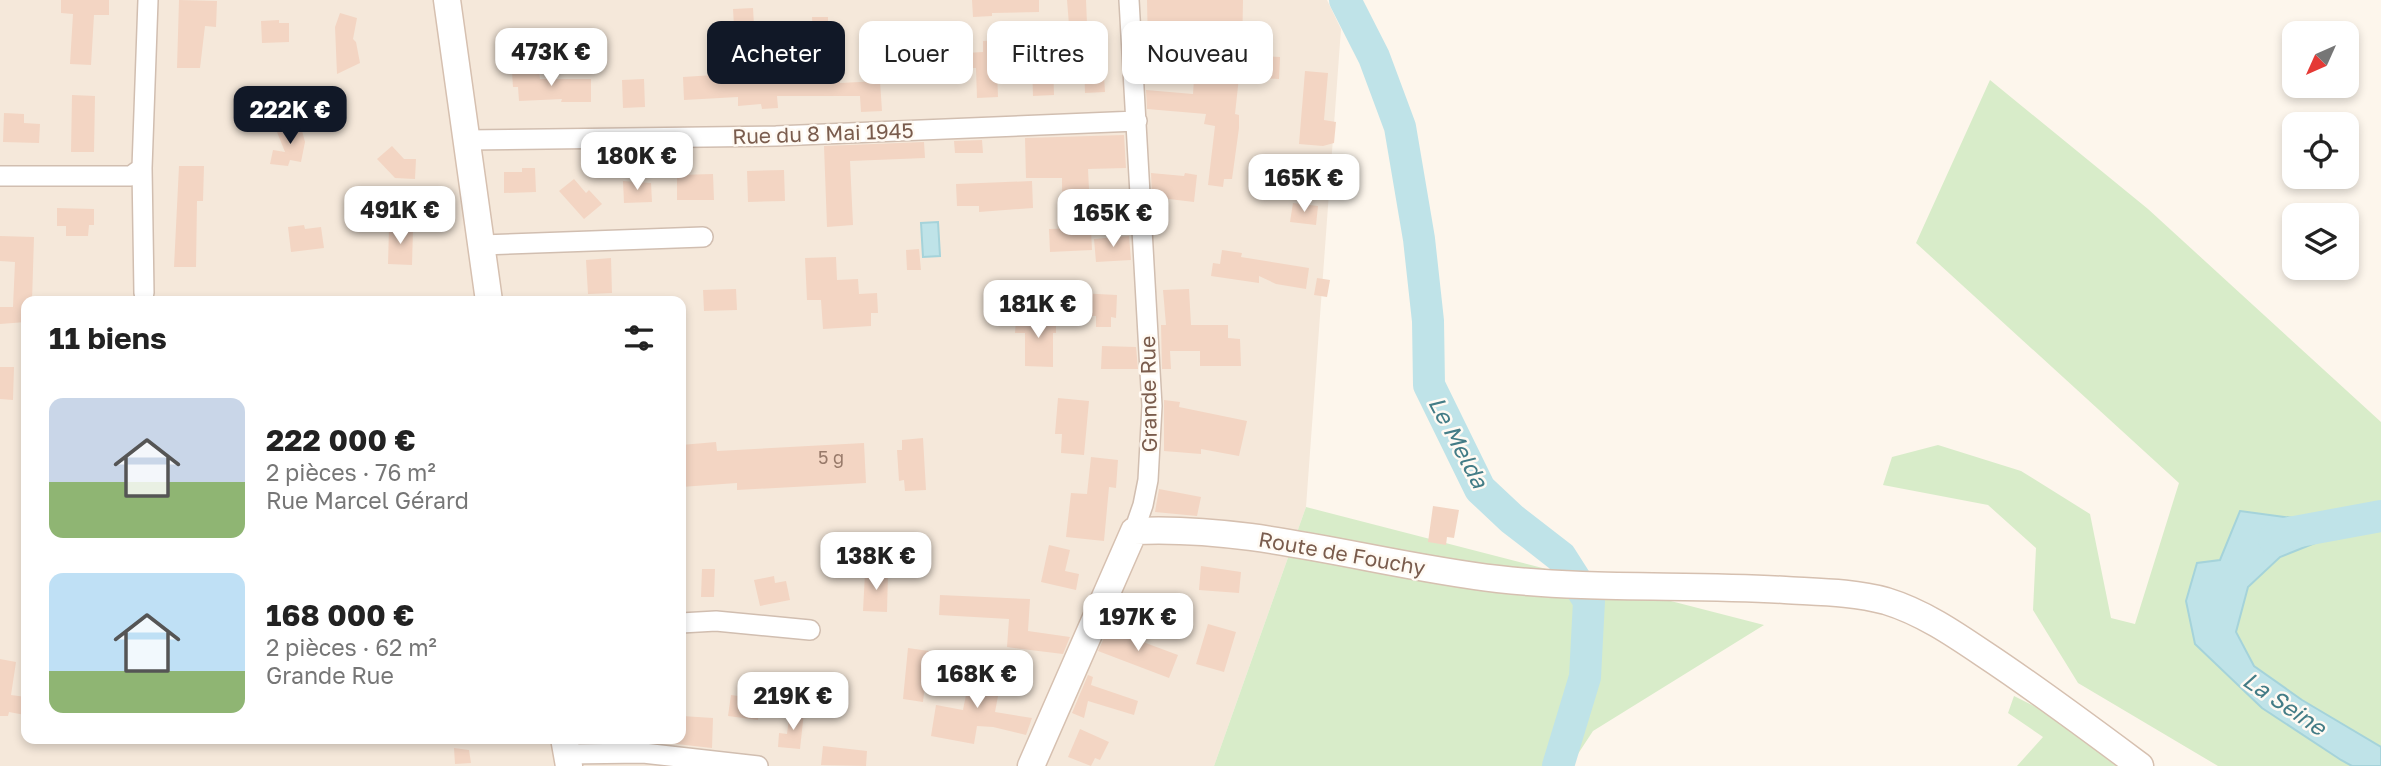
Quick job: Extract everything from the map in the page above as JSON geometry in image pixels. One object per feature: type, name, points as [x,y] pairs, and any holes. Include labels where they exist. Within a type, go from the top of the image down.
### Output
[{"type":"street","points":[[144,293],[142,168],[148,0]]},
{"type":"street","points":[[447,0],[488,296]]},
{"type":"street","name":"Grande Rue","points":[[1031,766],[1134,531],[1143,505],[1147,480],[1152,406],[1129,0]]},
{"type":"street","name":"Rue du 8 Mai 1945","points":[[467,140],[776,136],[1137,121]]},
{"type":"street","points":[[0,176],[131,176],[142,168]]},
{"type":"street","points":[[482,245],[703,237]]},
{"type":"street","name":"Route de Fouchy","points":[[1134,531],[1204,530],[1439,570],[1549,583],[1715,585],[1835,593],[1887,601],[1917,613],[1951,632],[2006,668],[2140,766]]},
{"type":"street","points":[[686,623],[716,621],[810,630]]},
{"type":"street","points":[[567,753],[643,753],[758,766]]},
{"type":"shaded area","points":[[0,0],[1327,0],[1341,29],[1306,507],[1214,766],[0,766]]},
{"type":"green space","points":[[1990,80],[2148,209],[2381,422],[2381,766],[2218,766],[2078,683],[2033,610],[2036,548],[1988,505],[1883,485],[1892,457],[1938,445],[2021,471],[2090,514],[2111,618],[2135,624],[2179,483],[1916,243]]},
{"type":"green space","points":[[1306,507],[1764,625],[1593,731],[1570,766],[1214,766]]},
{"type":"green space","points":[[2014,696],[2050,714],[2116,766],[2017,766],[2043,737],[2008,713]]},
{"type":"water","points":[[938,222],[940,256],[923,257],[921,223]]},
{"type":"water","points":[[2240,511],[2300,519],[2330,537],[2280,557],[2248,587],[2236,632],[2254,666],[2302,700],[2381,747],[2381,766],[2352,766],[2341,760],[2262,708],[2195,644],[2186,601],[2197,563],[2220,560]]},
{"type":"building","points":[[61,0],[109,0],[109,15],[94,15],[91,65],[70,64],[73,14],[61,13]]},
{"type":"building","points":[[179,0],[217,1],[216,27],[205,26],[200,68],[177,68]]},
{"type":"building","points":[[972,0],[1039,0],[1039,12],[992,13],[992,16],[973,17]]},
{"type":"building","points":[[1067,0],[1086,0],[1087,21],[1069,21]]},
{"type":"building","points":[[1147,0],[1243,0],[1243,21],[1147,21]]},
{"type":"building","points":[[753,8],[754,21],[734,21],[733,9]]},
{"type":"building","points":[[340,13],[357,18],[353,39],[360,63],[337,74],[335,27]]},
{"type":"building","points":[[812,17],[828,17],[828,21],[812,21]]},
{"type":"building","points":[[279,20],[279,23],[289,23],[289,42],[262,43],[261,21]]},
{"type":"building","points":[[983,41],[987,41],[987,84],[998,84],[998,97],[977,98],[973,53],[983,52]]},
{"type":"building","points":[[1273,57],[1280,57],[1279,79],[1273,79]]},
{"type":"building","points":[[539,71],[540,79],[591,79],[591,102],[561,102],[562,99],[519,101],[518,87],[513,87],[512,72]]},
{"type":"building","points":[[1305,71],[1328,73],[1324,120],[1336,122],[1334,143],[1323,146],[1299,144]]},
{"type":"building","points":[[707,75],[707,84],[880,84],[882,111],[861,112],[860,96],[777,96],[778,108],[762,109],[761,104],[738,106],[738,97],[684,100],[683,77]]},
{"type":"building","points":[[644,79],[645,107],[623,108],[622,80]]},
{"type":"building","points":[[1033,84],[1054,84],[1054,95],[1033,96]]},
{"type":"building","points":[[1085,84],[1104,84],[1105,92],[1085,93]]},
{"type":"building","points":[[1194,84],[1238,84],[1235,114],[1239,115],[1239,128],[1232,179],[1224,179],[1223,187],[1208,185],[1215,126],[1204,124],[1206,114],[1147,109],[1146,90],[1193,94]]},
{"type":"building","points":[[72,95],[95,96],[94,152],[71,152]]},
{"type":"building","points":[[4,113],[24,114],[24,123],[40,124],[39,143],[3,142]]},
{"type":"building","points":[[300,123],[305,142],[301,162],[290,160],[288,166],[270,164],[273,150],[285,152],[277,132]]},
{"type":"building","points":[[1124,135],[1126,168],[1088,169],[1092,250],[1050,252],[1049,229],[1076,228],[1075,192],[1062,192],[1062,178],[1026,178],[1025,138]]},
{"type":"building","points":[[982,140],[983,153],[955,153],[954,141]]},
{"type":"building","points":[[924,142],[925,158],[850,161],[853,225],[827,227],[824,146]]},
{"type":"building","points":[[392,146],[404,159],[416,159],[415,179],[395,178],[377,159]]},
{"type":"building","points":[[179,166],[204,166],[203,201],[197,201],[196,267],[174,267]]},
{"type":"building","points":[[522,168],[535,168],[536,192],[504,193],[504,172],[522,172]]},
{"type":"building","points":[[784,170],[785,201],[748,202],[747,171]]},
{"type":"building","points":[[1151,173],[1197,175],[1194,202],[1152,197]]},
{"type":"building","points":[[713,174],[714,200],[677,200],[677,175]]},
{"type":"building","points":[[574,179],[586,193],[589,190],[602,204],[584,219],[559,191]]},
{"type":"building","points":[[623,181],[651,183],[652,202],[624,203]]},
{"type":"building","points":[[1032,181],[1033,208],[979,212],[979,206],[957,206],[956,184]]},
{"type":"building","points":[[1293,203],[1318,206],[1316,225],[1290,222]]},
{"type":"building","points":[[57,208],[94,209],[94,225],[89,225],[88,236],[66,236],[66,226],[57,226]]},
{"type":"building","points":[[304,225],[305,229],[321,227],[324,248],[291,252],[288,227]]},
{"type":"building","points":[[389,228],[413,229],[412,265],[388,264]]},
{"type":"building","points":[[0,236],[34,237],[32,296],[21,296],[21,322],[0,324],[0,307],[13,307],[15,262],[0,261]]},
{"type":"building","points":[[1129,236],[1131,260],[1096,262],[1094,239]]},
{"type":"building","points":[[919,249],[921,270],[907,270],[906,250]]},
{"type":"building","points":[[1222,250],[1242,253],[1241,257],[1309,268],[1306,289],[1276,284],[1259,276],[1259,283],[1211,276],[1213,263],[1220,264]]},
{"type":"building","points":[[836,257],[837,280],[858,279],[859,294],[877,293],[878,313],[871,313],[871,326],[823,329],[821,300],[807,300],[805,258]]},
{"type":"building","points":[[611,258],[612,293],[588,294],[586,260]]},
{"type":"building","points":[[1317,278],[1330,280],[1327,297],[1314,295]]},
{"type":"building","points":[[736,289],[737,310],[704,311],[703,290]]},
{"type":"building","points":[[1189,289],[1191,325],[1228,325],[1228,338],[1240,339],[1241,366],[1200,366],[1200,351],[1170,351],[1171,369],[1162,369],[1161,325],[1166,325],[1163,290]]},
{"type":"building","points":[[1078,293],[1117,295],[1116,318],[1111,317],[1111,327],[1096,327],[1096,316],[1077,315]]},
{"type":"building","points":[[1016,318],[1056,318],[1053,367],[1025,366],[1025,333],[1015,333]]},
{"type":"building","points":[[1102,346],[1136,347],[1138,369],[1101,369]]},
{"type":"building","points":[[0,367],[14,367],[13,400],[0,399]]},
{"type":"building","points":[[1058,398],[1089,401],[1084,455],[1061,453],[1062,434],[1055,434]]},
{"type":"building","points":[[1164,400],[1180,402],[1179,407],[1247,421],[1239,456],[1201,449],[1201,454],[1164,451]]},
{"type":"building","points":[[923,438],[926,490],[905,491],[904,480],[899,481],[897,450],[902,450],[902,440]]},
{"type":"building","points":[[716,442],[717,451],[864,443],[866,483],[737,490],[737,483],[686,487],[686,445]]},
{"type":"building","points":[[1091,457],[1118,460],[1116,488],[1109,487],[1104,541],[1066,537],[1071,493],[1087,494]]},
{"type":"building","points":[[1159,489],[1201,497],[1197,516],[1155,512]]},
{"type":"building","points":[[1433,506],[1459,510],[1454,538],[1447,537],[1446,545],[1428,542]]},
{"type":"building","points":[[1049,545],[1070,550],[1065,571],[1079,574],[1076,590],[1041,582]]},
{"type":"building","points":[[1201,566],[1241,572],[1239,593],[1199,590]]},
{"type":"building","points":[[702,569],[715,569],[714,597],[701,597]]},
{"type":"building","points":[[865,573],[888,573],[887,612],[863,611]]},
{"type":"building","points":[[774,576],[775,583],[786,581],[790,600],[760,606],[754,580]]},
{"type":"building","points":[[940,595],[1030,599],[1028,631],[1070,637],[1063,654],[1007,647],[1009,619],[939,615]]},
{"type":"building","points":[[1208,624],[1236,632],[1224,672],[1196,664]]},
{"type":"building","points":[[1108,629],[1178,655],[1169,678],[1098,651]]},
{"type":"building","points":[[908,648],[929,651],[923,702],[903,699]]},
{"type":"building","points":[[0,659],[16,662],[11,695],[21,696],[21,714],[9,712],[8,716],[0,716]]},
{"type":"building","points":[[972,664],[1003,669],[995,712],[1032,718],[1026,735],[977,726],[974,744],[931,736],[936,705],[963,710]]},
{"type":"building","points":[[1088,675],[1093,677],[1091,685],[1138,701],[1134,715],[1088,701],[1084,718],[1072,713]]},
{"type":"building","points":[[731,695],[760,699],[758,720],[728,716]]},
{"type":"building","points":[[790,710],[804,712],[800,749],[778,747],[779,733],[787,734]]},
{"type":"building","points":[[686,716],[713,718],[712,748],[677,744],[686,744]]},
{"type":"building","points":[[1080,729],[1109,742],[1100,760],[1095,758],[1091,766],[1068,757]]},
{"type":"building","points":[[823,746],[867,751],[866,766],[821,765]]},
{"type":"building","points":[[454,748],[469,750],[471,763],[455,764]]},
{"type":"waterway","name":"Le Melda","points":[[1345,0],[1374,57],[1400,127],[1419,239],[1428,321],[1429,385],[1480,489],[1512,519],[1561,557],[1589,601],[1585,677],[1558,766]]},
{"type":"waterway","name":"La Seine","points":[[2274,539],[2278,535],[2381,516]]}]
